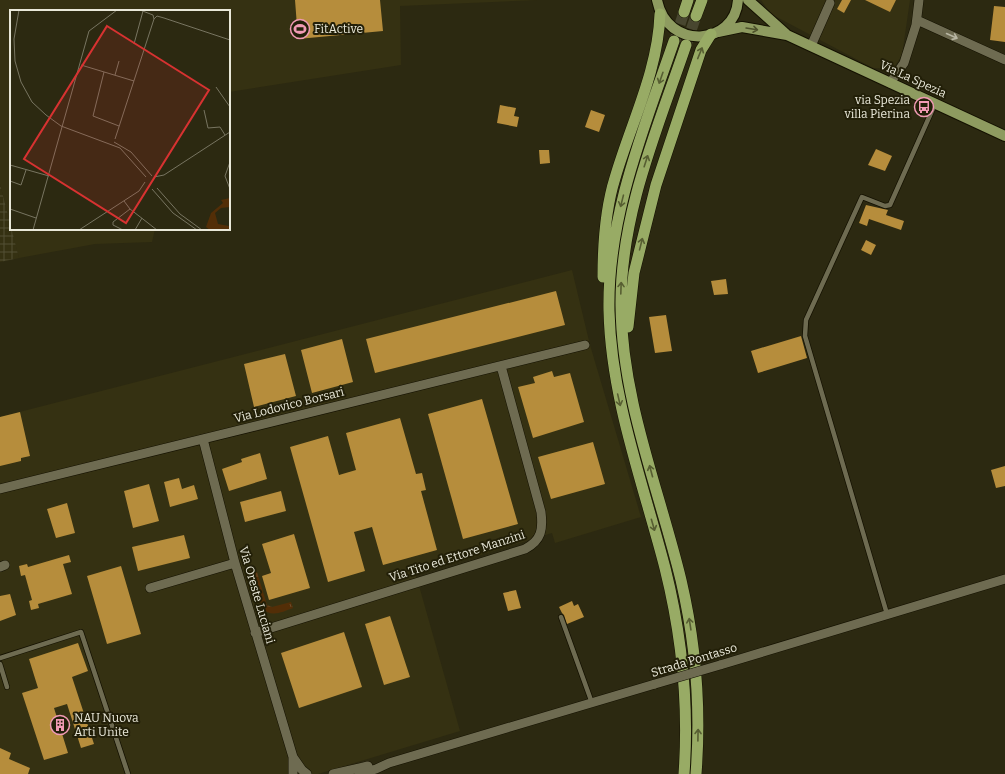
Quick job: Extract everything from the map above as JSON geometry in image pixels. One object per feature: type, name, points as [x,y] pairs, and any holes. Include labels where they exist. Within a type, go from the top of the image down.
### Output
[{"type":"highway","points":[[684,12],[688,0]]},
{"type":"highway","points":[[696,16],[702,0]]},
{"type":"highway","points":[[660,14],[660,34],[653,64],[615,178],[607,213],[603,249],[603,305],[608,352],[621,406],[666,570],[677,620],[686,702],[684,774]]},
{"type":"highway","points":[[628,380],[628,327],[634,273],[656,185],[701,50],[714,33]]},
{"type":"highway","points":[[616,381],[609,310],[610,273],[614,238],[631,168],[674,41]]},
{"type":"highway","points":[[686,45],[644,169],[634,205],[622,267],[621,307],[628,380],[637,421],[680,579],[689,620],[698,696],[696,774]]},
{"type":"main road","name":"Via La Spezia","points":[[657,0],[660,14],[668,25],[679,33],[692,37],[705,36],[742,27],[787,35],[1005,136]]},
{"type":"main road","points":[[714,33],[727,25],[734,16],[738,0]]},
{"type":"main road","name":"Via La Spezia","points":[[748,0],[787,35]]},
{"type":"street","points":[[890,83],[904,63],[916,20],[919,0]]},
{"type":"street","points":[[811,46],[830,3]]},
{"type":"street","points":[[916,20],[1005,60]]},
{"type":"street","name":"Via Lodovico Borsari","points":[[0,489],[584,345]]},
{"type":"street","name":"Via Tito ed Ettore Manzini","points":[[255,633],[525,549],[536,542],[541,532],[541,512],[501,366]]},
{"type":"street","name":"Via Oreste Luciani","points":[[203,439],[235,563],[293,757],[293,774]]},
{"type":"street","points":[[150,588],[235,563]]},
{"type":"street","name":"Strada Pontasso","points":[[359,774],[389,763],[1005,579]]},
{"type":"street","points":[[293,757],[299,774]]},
{"type":"street","name":"Via Oreste Luciani","points":[[293,757],[302,770],[307,774]]},
{"type":"street","name":"Strada Pontasso","points":[[333,774],[389,763]]},
{"type":"lane","points":[[887,614],[805,336],[805,328],[806,320],[862,197],[885,206],[890,205],[935,104]]},
{"type":"lane","points":[[561,617],[592,703]]},
{"type":"lane","points":[[0,658],[81,632],[128,774]]},
{"type":"lane","points":[[0,664],[8,687]]},
{"type":"shaded area","points":[[0,0],[537,0],[400,6],[401,65],[230,92],[230,10],[10,10],[10,223],[0,184]]},
{"type":"shaded area","points":[[761,0],[910,0],[902,55],[893,69],[873,68],[771,14]]},
{"type":"shaded area","points":[[0,184],[10,223],[10,230],[12,230],[19,258],[0,262]]},
{"type":"shaded area","points":[[11,230],[155,230],[152,242],[95,244],[19,258]]},
{"type":"shaded area","points":[[572,270],[590,345],[641,517],[555,543],[552,533],[416,575],[460,731],[318,774],[0,774],[0,417]]},
{"type":"green space","points":[[257,572],[267,605],[272,607],[291,602],[293,608],[277,613],[269,613],[262,608],[251,574]]},
{"type":"building","points":[[295,0],[380,0],[383,31],[298,39]]},
{"type":"building","points":[[842,0],[851,0],[844,13],[837,9]]},
{"type":"building","points":[[865,0],[896,0],[890,12]]},
{"type":"building","points":[[994,6],[1005,7],[1005,42],[990,40]]},
{"type":"building","points":[[500,105],[516,108],[514,116],[519,117],[517,127],[497,123]]},
{"type":"building","points":[[591,110],[605,115],[599,132],[585,127]]},
{"type":"building","points":[[876,149],[892,156],[885,171],[868,165]]},
{"type":"building","points":[[539,150],[549,150],[550,163],[540,164]]},
{"type":"building","points":[[866,205],[888,210],[886,215],[904,221],[901,230],[869,219],[867,226],[859,223]]},
{"type":"building","points":[[866,240],[876,245],[871,255],[861,250]]},
{"type":"building","points":[[726,279],[728,294],[714,295],[711,281]]},
{"type":"building","points":[[556,291],[565,325],[375,373],[366,339]]},
{"type":"building","points":[[666,315],[672,351],[655,353],[649,317]]},
{"type":"building","points":[[801,336],[807,358],[758,373],[751,351]]},
{"type":"building","points":[[342,339],[353,382],[312,393],[301,350]]},
{"type":"building","points":[[285,354],[296,396],[254,407],[244,364]]},
{"type":"building","points":[[552,371],[554,377],[570,373],[584,422],[533,438],[518,387],[535,383],[533,377]]},
{"type":"building","points":[[482,399],[518,524],[463,539],[428,414]]},
{"type":"building","points":[[20,412],[30,456],[21,458],[21,461],[0,466],[0,417]]},
{"type":"building","points":[[400,418],[416,474],[422,473],[426,490],[421,491],[437,550],[383,565],[372,527],[354,532],[365,571],[328,582],[290,447],[328,436],[339,475],[356,470],[346,433]]},
{"type":"building","points":[[593,442],[605,484],[551,499],[538,457]]},
{"type":"building","points":[[260,453],[267,479],[229,491],[222,469],[242,462],[241,459]]},
{"type":"building","points":[[1005,466],[1005,486],[996,488],[991,470]]},
{"type":"building","points":[[179,478],[182,489],[194,485],[198,499],[170,507],[164,482]]},
{"type":"building","points":[[149,484],[159,521],[133,528],[124,491]]},
{"type":"building","points":[[281,491],[286,511],[245,522],[240,502]]},
{"type":"building","points":[[67,503],[75,533],[56,538],[47,509]]},
{"type":"building","points":[[294,534],[310,588],[269,600],[262,576],[271,573],[262,544]]},
{"type":"building","points":[[184,535],[190,558],[138,571],[132,547]]},
{"type":"building","points":[[69,555],[71,562],[63,564],[72,594],[38,604],[39,608],[31,610],[29,601],[32,600],[25,575],[21,576],[19,566],[27,564],[28,567]]},
{"type":"building","points":[[121,566],[141,634],[107,644],[87,576]]},
{"type":"building","points":[[516,590],[521,608],[508,611],[503,593]]},
{"type":"building","points":[[10,594],[16,615],[0,621],[0,596]]},
{"type":"building","points":[[572,601],[574,606],[578,604],[584,617],[567,624],[559,607]]},
{"type":"building","points":[[390,616],[410,677],[384,685],[365,624]]},
{"type":"building","points":[[344,632],[362,687],[299,708],[281,653]]},
{"type":"building","name":"NAU Nuova Arti Unite","points":[[78,643],[88,671],[72,677],[94,744],[81,748],[67,704],[54,708],[68,753],[44,760],[22,693],[38,688],[29,659]]},
{"type":"building","points":[[0,748],[11,753],[9,759],[30,768],[28,774],[0,774]]},
{"type":"tunnel","points":[[675,40],[684,12]]},
{"type":"tunnel","points":[[686,45],[696,16]]},
{"type":"place","name":"FitActive","points":[[300,29]]},
{"type":"place","name":"via Spezia villa Pierina","points":[[924,107]]},
{"type":"place","name":"NAU Nuova Arti Unite","points":[[60,725]]}]
